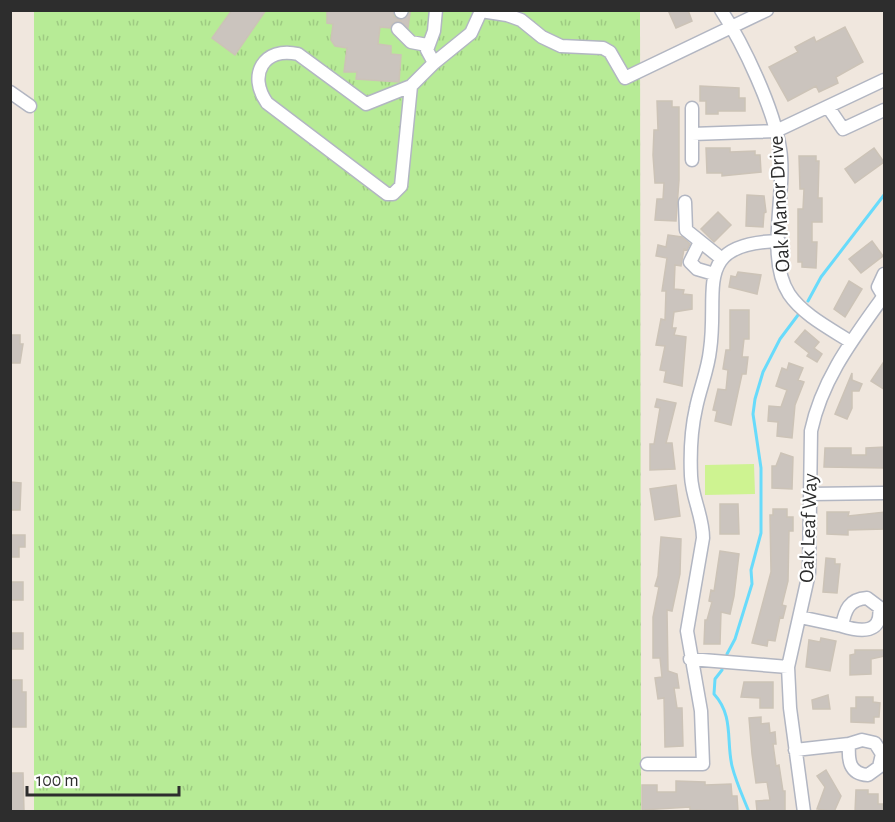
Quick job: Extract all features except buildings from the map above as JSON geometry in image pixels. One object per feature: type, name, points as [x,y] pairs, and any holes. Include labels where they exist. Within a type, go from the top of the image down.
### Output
[{"type":"street","points":[[434,63],[429,58],[427,45],[434,31],[436,10]]},
{"type":"street","name":"Oak Manor Drive","points":[[721,10],[732,28],[776,131],[780,151],[781,270],[790,296],[799,306],[851,342]]},
{"type":"street","points":[[411,86],[401,186],[393,194],[387,194],[267,103],[257,82],[258,72],[269,57],[286,51],[298,54],[366,104],[411,86],[434,63],[471,33],[481,11],[507,15],[521,20],[542,37],[561,46],[603,48],[610,52],[626,78],[767,10]]},
{"type":"street","points":[[398,29],[411,42],[427,45]]},
{"type":"street","points":[[692,134],[776,131],[885,80]]},
{"type":"street","points":[[10,92],[30,106]]},
{"type":"street","points":[[828,107],[843,129],[885,110]]},
{"type":"street","points":[[692,108],[692,160]]},
{"type":"street","points":[[685,202],[686,230],[722,259]]},
{"type":"street","points":[[647,764],[703,764],[701,711],[690,659],[688,618],[702,553],[703,527],[691,478],[691,449],[696,406],[710,352],[714,274],[722,259],[747,244],[779,241]]},
{"type":"street","points":[[700,242],[690,262],[697,269],[714,274]]},
{"type":"street","name":"Oak Leaf Way","points":[[804,812],[795,750],[788,667],[809,573],[811,431],[816,409],[829,377],[884,297],[878,287],[885,274]]},
{"type":"street","points":[[810,494],[885,493]]},
{"type":"street","points":[[800,617],[842,626]]},
{"type":"street","points":[[690,659],[788,667]]},
{"type":"street","points":[[795,750],[849,744]]},
{"type":"green space","points":[[34,11],[640,11],[641,811],[34,811]]},
{"type":"green space","points":[[754,464],[755,494],[705,495],[705,465]]},
{"type":"waterway","points":[[808,301],[821,277],[884,195]]},
{"type":"waterway","points":[[727,654],[735,639],[752,584],[751,570],[761,533],[761,468],[753,414],[755,399],[763,372],[780,339],[798,315]]},
{"type":"waterway","points":[[722,670],[715,679],[714,694],[727,720],[732,766],[749,812]]}]
